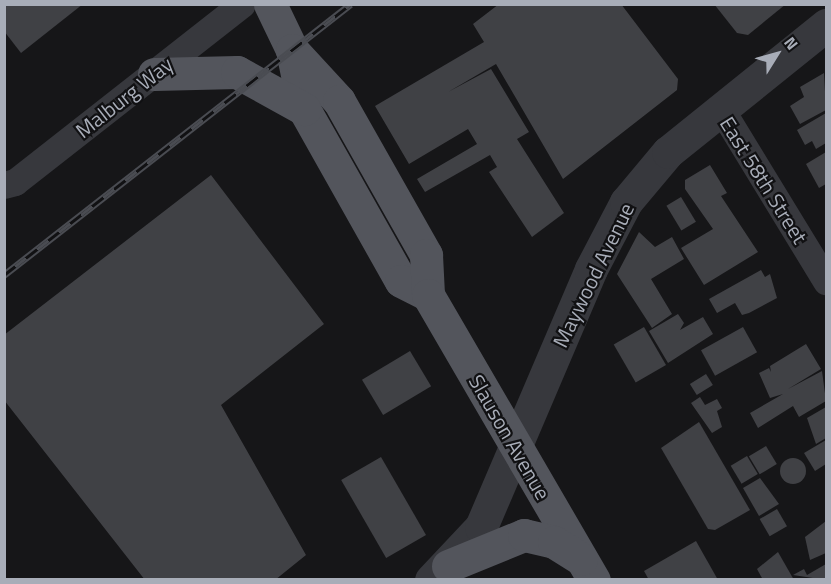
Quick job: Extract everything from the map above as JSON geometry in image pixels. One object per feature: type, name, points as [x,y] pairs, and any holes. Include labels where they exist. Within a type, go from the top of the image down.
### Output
[{"type":"main road","name":"Slauson Avenue","points":[[270,4],[292,50],[304,109],[401,281],[428,295]]},
{"type":"main road","name":"Slauson Avenue","points":[[292,50],[336,97],[426,255],[428,295],[588,569]]},
{"type":"main road","points":[[154,74],[237,72],[304,109]]},
{"type":"main road","points":[[439,573],[524,535],[554,542],[588,569]]},
{"type":"street","name":"Malburg Way","points":[[4,185],[15,182],[242,4]]},
{"type":"street","name":"Maywood Avenue","points":[[439,573],[482,527],[515,446],[626,202],[668,152],[826,25]]},
{"type":"street","name":"East 58th Street","points":[[721,109],[826,281]]},
{"type":"building","points":[[4,4],[83,4],[21,53],[4,31]]},
{"type":"building","points":[[499,4],[621,4],[678,79],[677,90],[563,179],[496,64],[448,92],[491,69],[529,132],[517,139],[564,213],[532,237],[489,172],[497,167],[490,155],[425,192],[417,179],[477,144],[468,129],[409,164],[375,106],[484,42],[473,24]]},
{"type":"building","points":[[714,4],[786,4],[748,35],[737,33]]},
{"type":"building","points":[[824,73],[826,110],[800,124],[790,106],[804,97],[800,87]]},
{"type":"building","points":[[826,113],[826,143],[816,149],[812,141],[805,145],[797,130]]},
{"type":"building","points":[[826,152],[826,184],[819,188],[806,164]]},
{"type":"building","points":[[710,165],[727,193],[721,196],[758,252],[704,285],[681,248],[713,229],[685,189],[685,180]]},
{"type":"building","points":[[211,175],[324,324],[221,405],[306,555],[275,580],[145,580],[4,400],[4,335]]},
{"type":"building","points":[[681,197],[696,222],[681,231],[666,206]]},
{"type":"building","points":[[639,232],[655,247],[672,237],[684,259],[651,279],[672,314],[652,328],[617,274]]},
{"type":"building","points":[[761,270],[765,277],[770,274],[777,298],[742,315],[735,303],[717,313],[709,299]]},
{"type":"building","points":[[678,314],[684,323],[680,330],[703,317],[713,334],[668,363],[649,331]]},
{"type":"building","points":[[644,327],[666,365],[636,383],[614,344]]},
{"type":"building","points":[[743,327],[757,352],[715,376],[701,350]]},
{"type":"building","points":[[806,344],[821,369],[788,389],[822,371],[826,401],[799,417],[793,406],[758,428],[750,413],[783,394],[770,398],[759,373],[769,368],[771,372],[770,366]]},
{"type":"building","points":[[410,351],[431,386],[383,415],[362,380]]},
{"type":"building","points":[[706,374],[713,385],[697,395],[690,384]]},
{"type":"building","points":[[700,397],[705,405],[717,399],[722,408],[717,411],[722,427],[712,433],[691,403]]},
{"type":"building","points":[[826,407],[826,438],[816,444],[807,418]]},
{"type":"building","points":[[699,422],[750,510],[715,530],[708,529],[661,448]]},
{"type":"building","points":[[826,440],[826,464],[815,471],[804,453]]},
{"type":"building","points":[[766,446],[777,464],[760,474],[749,456]]},
{"type":"building","points":[[747,456],[758,474],[742,484],[731,466]]},
{"type":"building","points":[[381,457],[426,535],[386,558],[341,480]]},
{"type":"building","points":[[793,458],[802,462],[806,471],[802,480],[793,484],[784,480],[780,471],[784,462]]},
{"type":"building","points":[[760,478],[779,504],[759,516],[743,488]]},
{"type":"building","points":[[777,509],[787,526],[770,536],[760,519]]},
{"type":"building","points":[[826,521],[826,553],[810,560],[805,537]]},
{"type":"building","points":[[696,541],[718,580],[649,580],[644,571]]},
{"type":"building","points":[[778,552],[794,580],[763,580],[757,569]]},
{"type":"building","points":[[826,564],[826,580],[793,575],[804,569],[807,575]]},
{"type":"railway","points":[[4,275],[351,4]]}]
